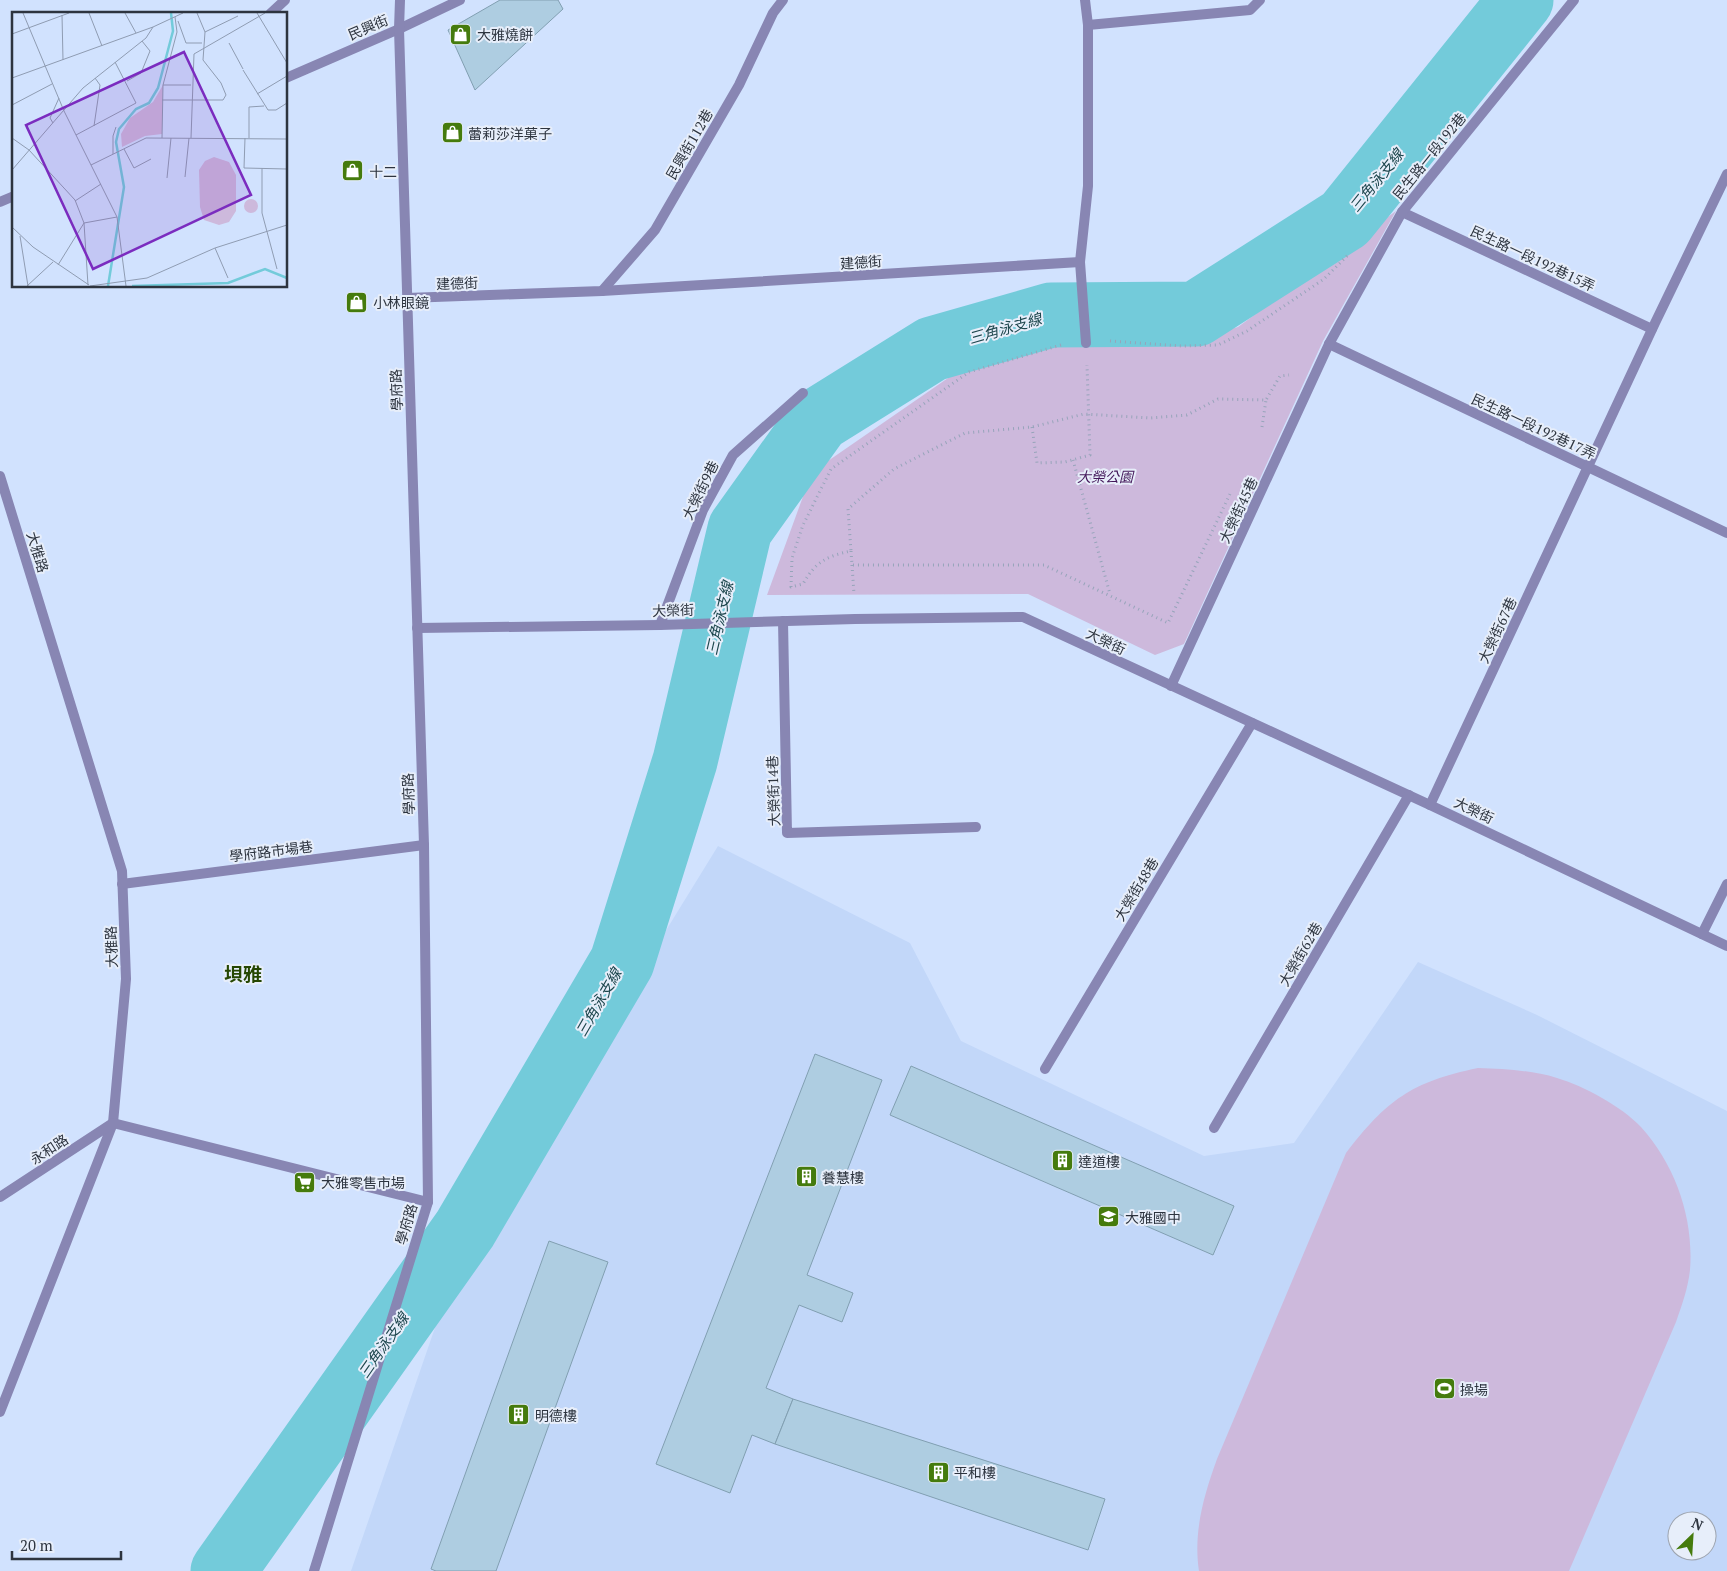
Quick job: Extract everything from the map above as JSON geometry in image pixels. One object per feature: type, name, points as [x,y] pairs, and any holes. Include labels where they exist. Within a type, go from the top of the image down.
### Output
[{"type":"street","points":[[272,12],[285,0]]},
{"type":"street","name":"學府路","points":[[314,1571],[428,1202],[424,845],[399,29],[400,0]]},
{"type":"street","name":"民興街","points":[[288,77],[399,29],[460,0]]},
{"type":"street","name":"民興街112巷","points":[[602,292],[655,230],[739,85],[772,13],[783,0]]},
{"type":"street","points":[[1085,0],[1088,26],[1088,186],[1080,262],[1086,343]]},
{"type":"street","points":[[1088,26],[1250,10],[1260,0]]},
{"type":"street","name":"民生路一段192巷","points":[[1329,344],[1402,212],[1574,0]]},
{"type":"street","points":[[1589,468],[1652,329],[1727,174]]},
{"type":"street","points":[[0,202],[12,197]]},
{"type":"street","name":"民生路一段192巷15弄","points":[[1402,212],[1652,329]]},
{"type":"street","name":"建德街","points":[[407,298],[602,292],[1080,262]]},
{"type":"street","name":"大榮街45巷","points":[[1171,686],[1329,344]]},
{"type":"street","name":"民生路一段192巷17弄","points":[[1329,344],[1727,533]]},
{"type":"street","name":"大榮街9巷","points":[[660,625],[703,510],[733,455],[803,394]]},
{"type":"street","name":"大榮街67巷","points":[[1430,805],[1589,468]]},
{"type":"street","name":"大雅路","points":[[0,476],[122,870],[126,978],[113,1123],[0,1412]]},
{"type":"street","name":"大榮街","points":[[417,628],[1023,617],[1409,795],[1727,946]]},
{"type":"street","name":"大榮街14巷","points":[[783,621],[788,833],[976,828]]},
{"type":"street","name":"大榮街48巷","points":[[1045,1069],[1252,723]]},
{"type":"street","name":"大榮街62巷","points":[[1214,1128],[1409,795]]},
{"type":"street","name":"學府路市場巷","points":[[122,884],[424,845]]},
{"type":"street","points":[[1702,934],[1727,884]]},
{"type":"street","points":[[113,1123],[428,1202]]},
{"type":"street","name":"永和路","points":[[0,1197],[113,1123]]},
{"type":"path","points":[[851,551],[832,555],[810,570],[803,584],[791,587],[792,558],[802,525],[831,469],[969,372],[1065,344],[1115,341],[1182,346],[1218,344],[1248,331],[1324,279],[1351,252]]},
{"type":"path","points":[[1032,428],[1037,462],[1065,462],[1090,455],[1086,343]]},
{"type":"path","points":[[1262,428],[1266,400],[1280,376],[1297,374],[1312,381]]},
{"type":"path","points":[[855,619],[848,509],[894,469],[965,433],[1032,428],[1084,414],[1150,418],[1187,415],[1218,399],[1266,400]]},
{"type":"path","points":[[1073,460],[1110,594]]},
{"type":"path","points":[[852,565],[1044,565],[1110,594],[1168,623],[1231,493]]},
{"type":"shaded area","name":"大雅國中","points":[[718,846],[910,943],[961,1041],[1204,1156],[1294,1143],[1418,962],[1537,1015],[1727,1111],[1727,1571],[351,1571],[438,1319],[471,1252],[511,1182]]},
{"type":"green space","name":"大榮公園","points":[[1396,211],[1323,341],[1184,644],[1155,655],[1028,594],[767,595],[812,472],[964,367],[1064,340],[1103,337],[1188,341],[1238,327]]},
{"type":"green space","points":[[1478,1068],[1508,1069],[1557,1078],[1590,1091],[1613,1104],[1633,1119],[1653,1142],[1673,1176],[1680,1194],[1689,1232],[1689,1277],[1676,1322],[1569,1571],[1199,1571],[1197,1542],[1201,1514],[1217,1459],[1346,1153],[1374,1119],[1402,1096],[1435,1080]]},
{"type":"building","points":[[500,0],[558,0],[563,9],[475,90],[448,30]]},
{"type":"building","name":"養慧樓","points":[[815,1054],[882,1080],[807,1275],[853,1293],[842,1322],[799,1305],[766,1388],[793,1399],[775,1444],[752,1435],[730,1493],[656,1464]]},
{"type":"building","name":"達道樓","points":[[911,1066],[1234,1206],[1213,1255],[890,1115]]},
{"type":"building","name":"明德樓","points":[[549,1241],[608,1262],[496,1571],[436,1571],[431,1569]]},
{"type":"building","name":"平和樓","points":[[793,1399],[1105,1499],[1088,1550],[775,1444]]},
{"type":"waterway","name":"三角泳支線","points":[[223,1571],[465,1229],[622,962],[685,761],[740,529],[818,420],[932,349],[1051,315],[1196,314],[1345,219],[1521,0]]},
{"type":"place","name":"大雅燒餅","points":[[461,34]]},
{"type":"place","name":"蕾莉莎洋菓子","points":[[452,133]]},
{"type":"place","name":"十二","points":[[353,171]]},
{"type":"place","name":"小林眼鏡","points":[[357,302]]},
{"type":"place","name":"達道樓","points":[[1062,1161]]},
{"type":"place","name":"養慧樓","points":[[806,1177]]},
{"type":"place","name":"大雅零售市場","points":[[305,1182]]},
{"type":"place","name":"大雅國中","points":[[1109,1217]]},
{"type":"place","name":"操場","points":[[1444,1389]]},
{"type":"place","name":"明德樓","points":[[519,1415]]},
{"type":"place","name":"平和樓","points":[[938,1472]]},
{"type":"district","name":"垻雅","points":[[243,973]]}]
